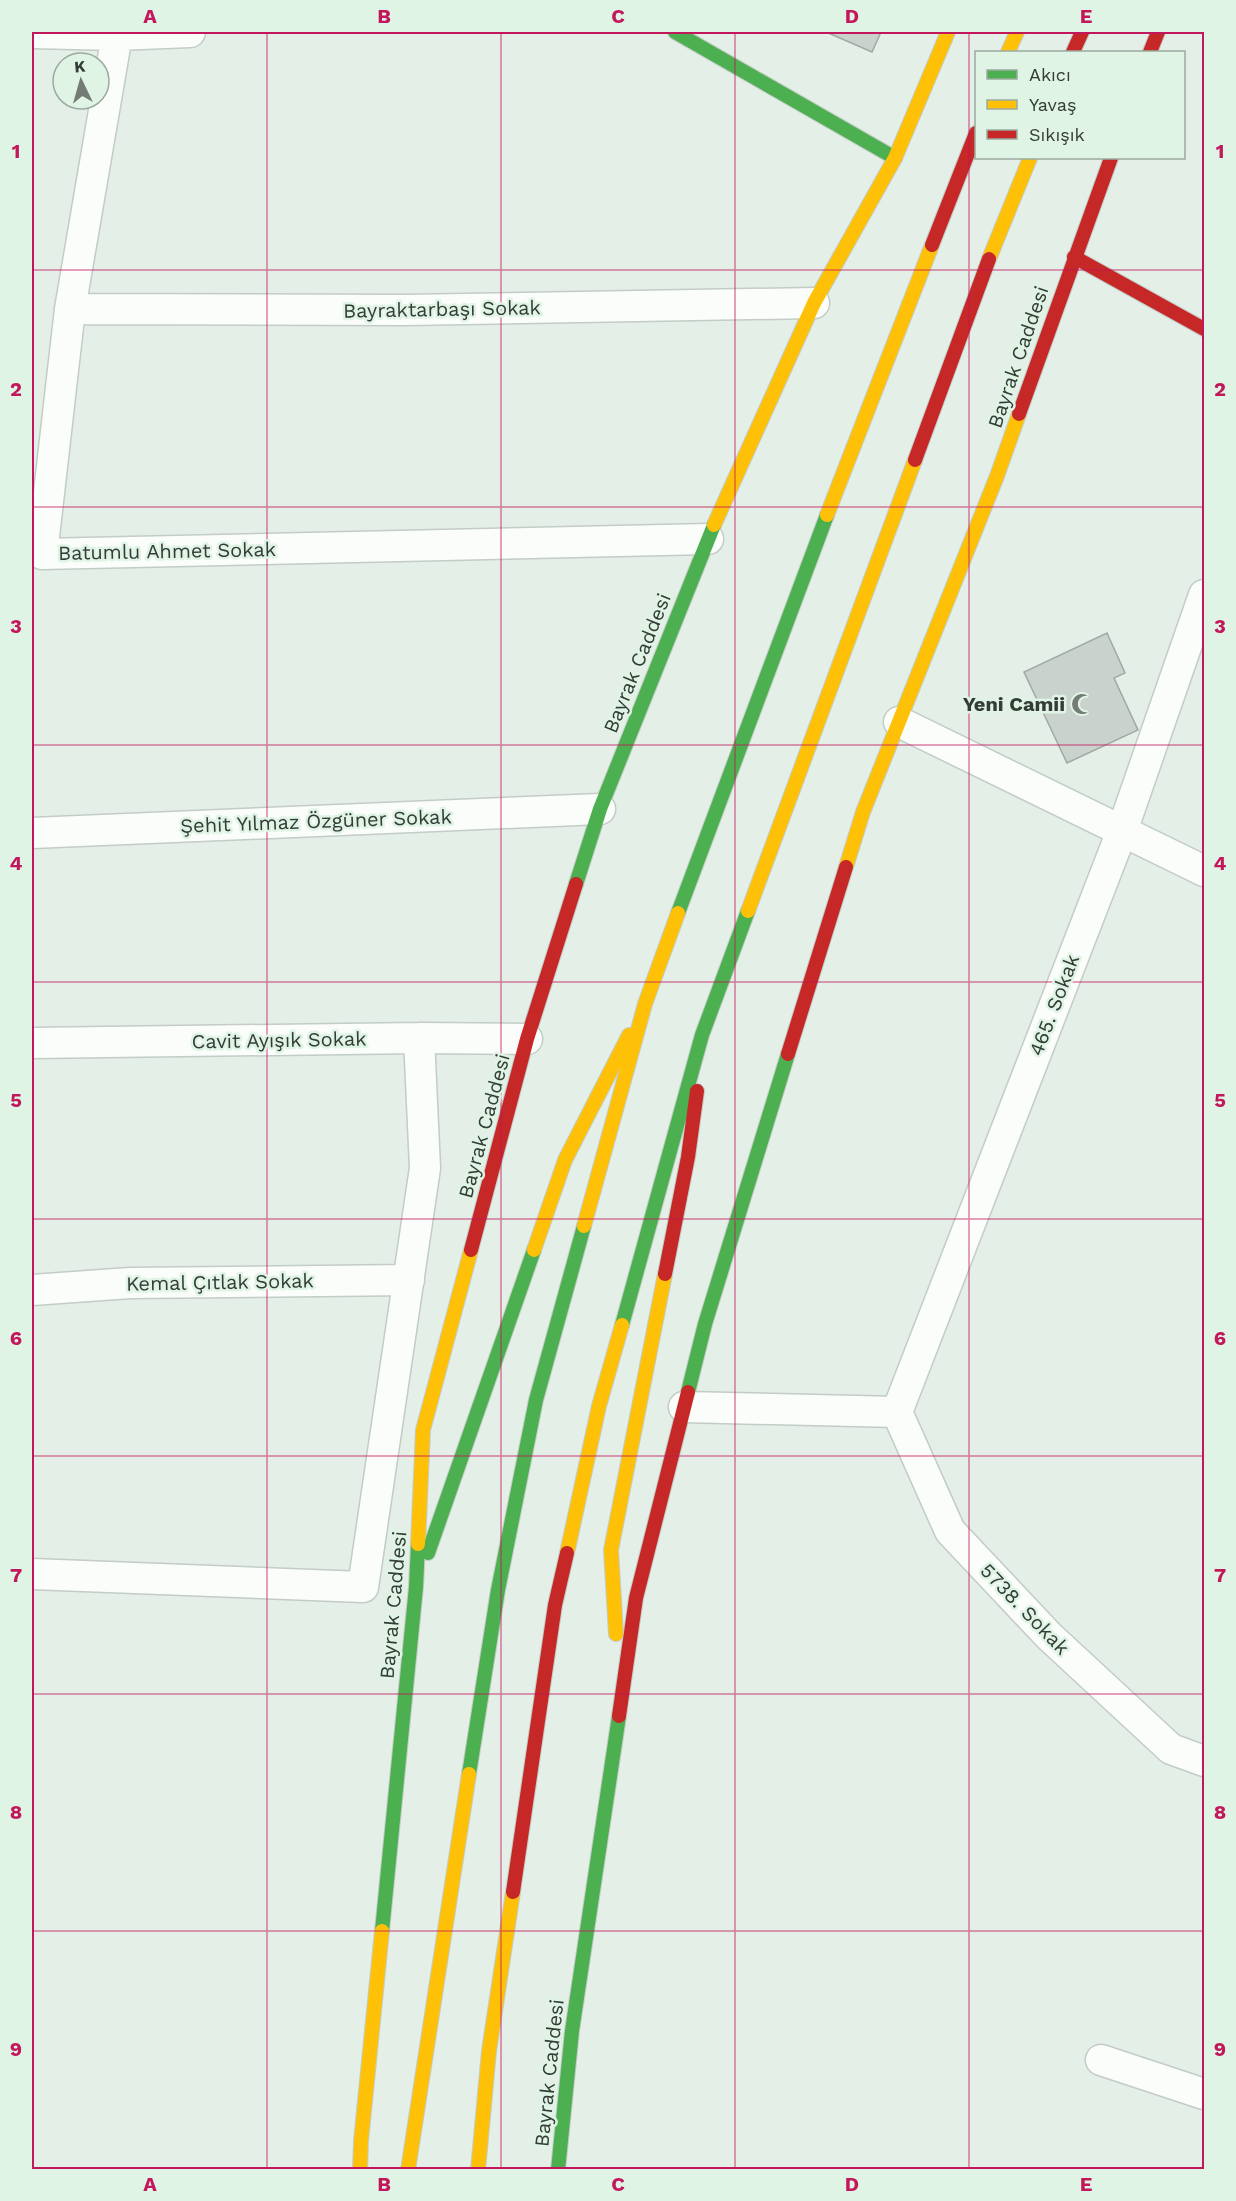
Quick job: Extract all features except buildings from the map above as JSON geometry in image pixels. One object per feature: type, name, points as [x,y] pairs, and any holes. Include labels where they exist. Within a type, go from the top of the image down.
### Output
[{"type":"main road","points":[[675,32],[895,158]]},
{"type":"main road","name":"Bayrak Caddesi","points":[[360,2169],[416,1587],[423,1430],[526,1039],[600,808],[708,539],[814,303],[895,158],[948,32]]},
{"type":"main road","points":[[1008,51],[1017,32]]},
{"type":"main road","points":[[1073,51],[1082,32]]},
{"type":"main road","points":[[1150,51],[1158,32]]},
{"type":"main road","points":[[408,2169],[498,1590],[536,1400],[645,1004],[798,589],[975,136]]},
{"type":"main road","points":[[478,2169],[489,2050],[555,1605],[599,1406],[707,1022],[1004,219],[1030,159]]},
{"type":"main road","name":"Bayrak Caddesi","points":[[558,2169],[572,2031],[636,1598],[705,1324],[860,824],[997,476],[1111,159]]},
{"type":"main road","points":[[1074,257],[1204,329]]},
{"type":"main road","points":[[416,1587],[565,1160],[645,1004]]},
{"type":"main road","points":[[621,1702],[611,1550],[688,1157],[707,1022]]},
{"type":"street","points":[[32,33],[117,35],[190,32]]},
{"type":"street","name":"Batumlu Ahmet Sokak","points":[[117,35],[70,309],[42,554],[708,539]]},
{"type":"street","name":"Bayraktarbaşı Sokak","points":[[70,309],[405,310],[814,303]]},
{"type":"street","name":"465. Sokak","points":[[897,1412],[1122,831],[1204,595]]},
{"type":"street","points":[[899,722],[1204,871]]},
{"type":"street","name":"Şehit Yılmaz Özgüner Sokak","points":[[32,833],[600,808]]},
{"type":"street","points":[[32,1575],[363,1587],[425,1168],[419,1038]]},
{"type":"street","name":"Cavit Ayışık Sokak","points":[[32,1043],[419,1038],[526,1039]]},
{"type":"street","name":"Kemal Çıtlak Sokak","points":[[32,1290],[130,1283],[409,1280]]},
{"type":"street","points":[[684,1407],[897,1412]]},
{"type":"street","name":"5738. Sokak","points":[[897,1412],[950,1531],[1049,1636],[1171,1749],[1204,1761]]},
{"type":"street","points":[[1101,2060],[1204,2094]]},
{"type":"traffic: fast","points":[[675,32],[895,158]]},
{"type":"traffic: fast","points":[[678,913],[827,515]]},
{"type":"traffic: fast","points":[[576,884],[600,809],[714,525]]},
{"type":"traffic: fast","points":[[622,1325],[702,1035],[748,911]]},
{"type":"traffic: fast","points":[[688,1392],[705,1324],[788,1054]]},
{"type":"traffic: fast","points":[[469,1774],[498,1590],[536,1400],[584,1226]]},
{"type":"traffic: fast","points":[[428,1553],[534,1250]]},
{"type":"traffic: fast","points":[[382,1931],[416,1587],[418,1544]]},
{"type":"traffic: fast","points":[[558,2170],[572,2031],[619,1716]]},
{"type":"traffic: slow","points":[[714,525],[814,303],[895,158],[948,32]]},
{"type":"traffic: slow","points":[[1008,51],[1017,32]]},
{"type":"traffic: slow","points":[[989,259],[1030,159]]},
{"type":"traffic: slow","points":[[827,515],[932,245]]},
{"type":"traffic: slow","points":[[846,867],[863,812],[997,476],[1019,414]]},
{"type":"traffic: slow","points":[[748,911],[915,460]]},
{"type":"traffic: slow","points":[[584,1226],[645,1004],[678,913]]},
{"type":"traffic: slow","points":[[534,1250],[565,1160],[629,1035]]},
{"type":"traffic: slow","points":[[418,1544],[423,1430],[471,1250]]},
{"type":"traffic: slow","points":[[616,1634],[611,1550],[665,1274]]},
{"type":"traffic: slow","points":[[567,1553],[599,1406],[622,1325]]},
{"type":"traffic: slow","points":[[408,2170],[469,1774]]},
{"type":"traffic: slow","points":[[478,2170],[489,2051],[513,1892]]},
{"type":"traffic: slow","points":[[360,2170],[382,1931]]},
{"type":"traffic: jam","points":[[1073,51],[1082,32]]},
{"type":"traffic: jam","points":[[1150,51],[1158,32]]},
{"type":"traffic: jam","points":[[932,245],[975,136]]},
{"type":"traffic: jam","points":[[1019,414],[1111,159]]},
{"type":"traffic: jam","points":[[1074,257],[1204,329]]},
{"type":"traffic: jam","points":[[915,460],[989,259]]},
{"type":"traffic: jam","points":[[788,1054],[846,867]]},
{"type":"traffic: jam","points":[[471,1250],[527,1039],[576,884]]},
{"type":"traffic: jam","points":[[665,1274],[688,1157],[697,1091]]},
{"type":"traffic: jam","points":[[619,1716],[636,1598],[688,1392]]},
{"type":"traffic: jam","points":[[513,1892],[555,1605],[567,1553]]},
{"type":"place","name":"Yeni Camii","points":[[1082,704]]}]
